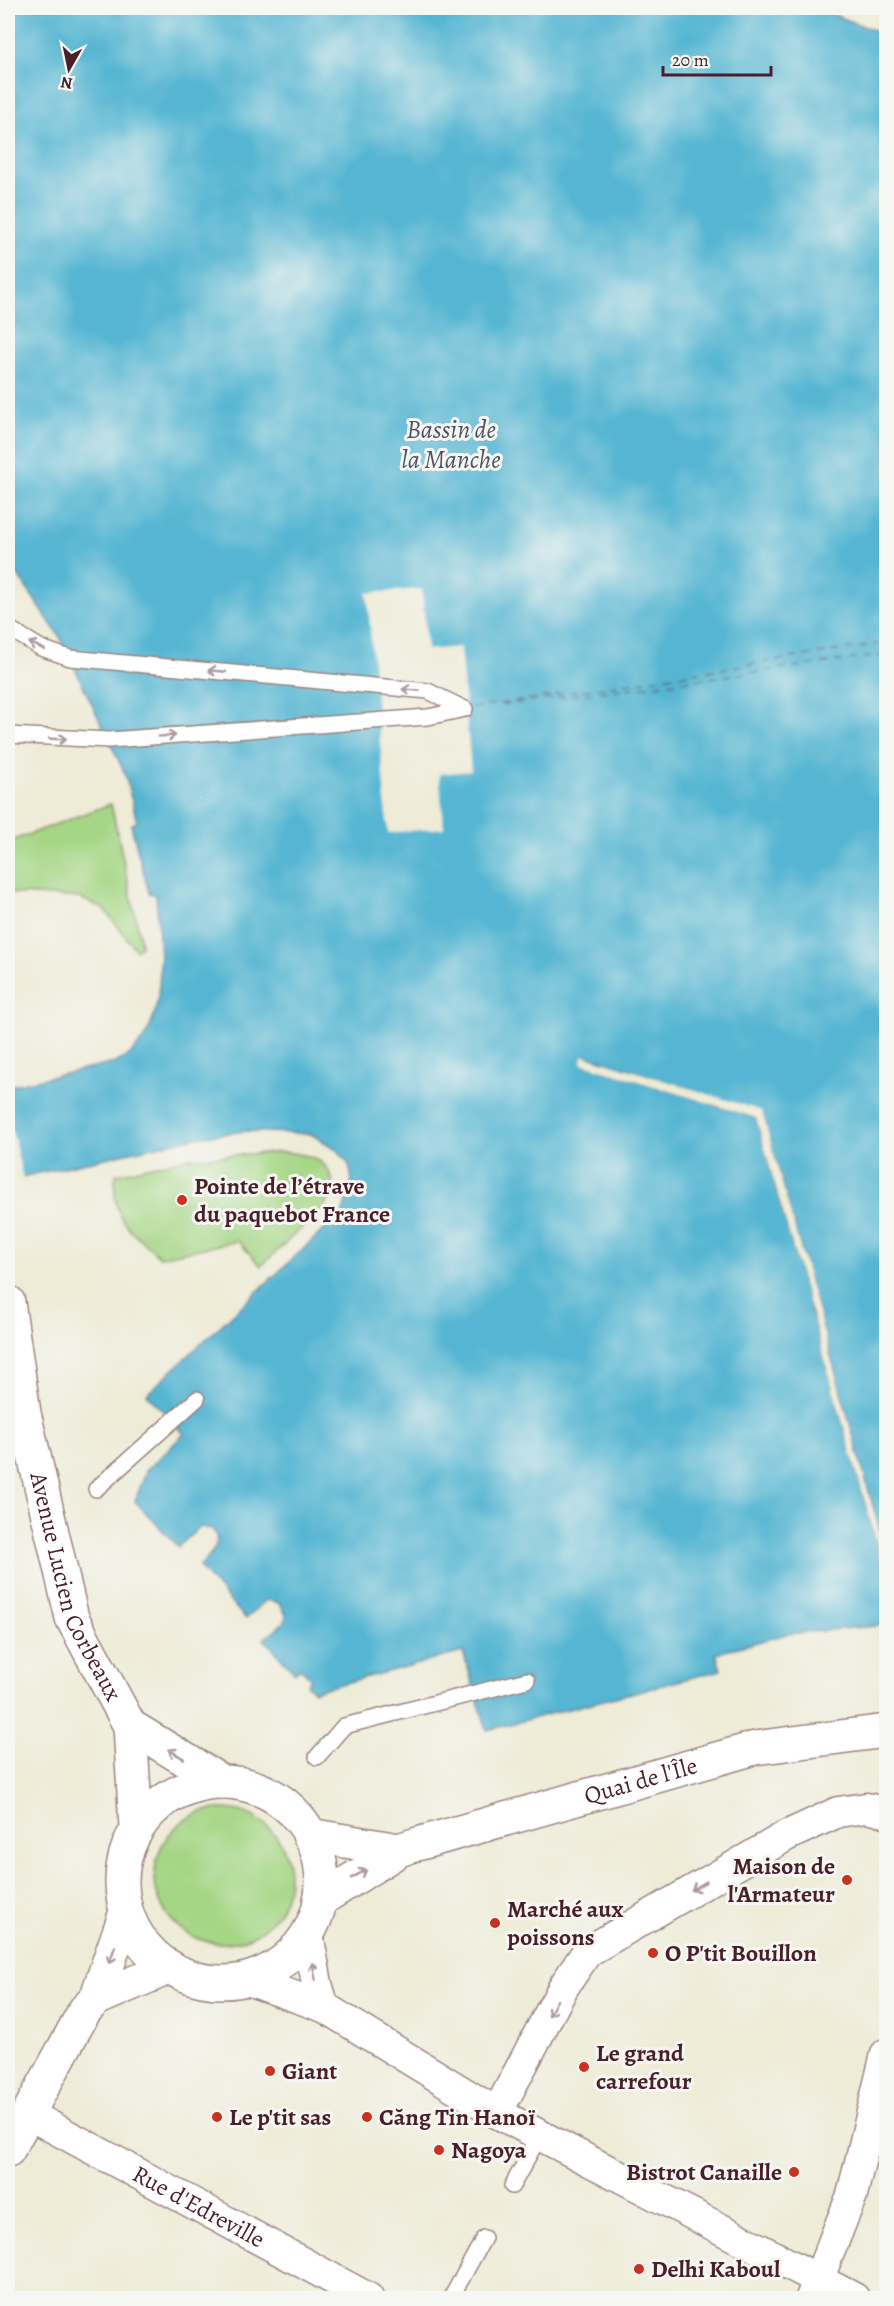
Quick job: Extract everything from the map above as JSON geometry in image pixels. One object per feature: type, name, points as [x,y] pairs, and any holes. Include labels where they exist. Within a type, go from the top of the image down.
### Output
[{"type":"main road","name":"Avenue Lucien Corbeaux","points":[[8,1302],[24,1413],[72,1618],[130,1726],[136,1827]]},
{"type":"main road","name":"Avenue Lucien Corbeaux","points":[[130,1726],[222,1782]]},
{"type":"main road","name":"Quai de l'Île","points":[[320,1900],[399,1850],[755,1748],[886,1731]]},
{"type":"main road","points":[[222,1782],[253,1787],[281,1801],[303,1823],[315,1846],[322,1872],[320,1900],[308,1934],[281,1963],[264,1973],[245,1979],[205,1981],[170,1967],[142,1944],[126,1911],[121,1881],[127,1851],[136,1827],[162,1801],[191,1787],[222,1782]]},
{"type":"main road","name":"Quai de l'Île","points":[[309,1835],[399,1850]]},
{"type":"main road","points":[[96,1999],[126,1911]]},
{"type":"main road","points":[[8,2150],[85,2010],[96,1999],[170,1967]]},
{"type":"street","points":[[497,2113],[564,1986],[587,1952],[786,1836],[838,1812],[866,1808],[886,1812]]},
{"type":"street","points":[[308,1934],[317,1984],[324,2007]]},
{"type":"street","points":[[245,1979],[324,2007],[497,2113],[540,2135],[815,2291],[854,2298]]},
{"type":"street","points":[[815,2291],[852,2195],[886,2054]]},
{"type":"street","name":"Rue d'Edreville","points":[[28,2114],[368,2298]]},
{"type":"lane","points":[[8,628],[41,648],[70,658],[428,691],[465,709],[428,717],[109,740],[8,735]]},
{"type":"lane","points":[[96,1489],[197,1399]]},
{"type":"lane","points":[[318,1757],[344,1726],[527,1680]]},
{"type":"lane","points":[[512,2186],[540,2135]]},
{"type":"lane","points":[[451,2298],[484,2238]]},
{"type":"green space","points":[[111,804],[140,937],[141,946],[136,950],[104,909],[80,898],[8,893],[8,842]]},
{"type":"green space","points":[[282,1152],[301,1154],[316,1159],[328,1170],[334,1188],[324,1207],[261,1266],[238,1241],[160,1257],[139,1239],[124,1222],[119,1212],[116,1202],[116,1174],[189,1158]]},
{"type":"green space","points":[[222,1809],[248,1814],[269,1829],[284,1850],[289,1876],[284,1902],[269,1923],[248,1938],[222,1943],[196,1938],[175,1923],[160,1902],[155,1876],[160,1850],[175,1829],[196,1814]]},
{"type":"water","name":"Bassin de la Manche","points":[[8,8],[817,8],[886,35],[886,1553],[762,1112],[584,1055],[582,1063],[756,1118],[886,1575],[886,1625],[787,1634],[716,1653],[721,1670],[487,1730],[463,1652],[314,1691],[307,1685],[311,1678],[300,1668],[295,1673],[264,1639],[285,1621],[286,1615],[279,1603],[266,1600],[246,1619],[199,1567],[216,1545],[216,1534],[212,1529],[200,1527],[178,1547],[135,1501],[146,1471],[184,1434],[147,1394],[343,1212],[352,1180],[349,1165],[338,1150],[311,1134],[246,1131],[197,1137],[8,1180],[8,1086],[115,1063],[134,1051],[147,1034],[155,1013],[160,964],[156,895],[149,893],[131,825],[137,821],[125,774],[60,637],[8,561]]},
{"type":"pier","points":[[422,589],[427,650],[460,647],[471,771],[439,774],[444,828],[388,833],[367,593]]},
{"type":"pier","points":[[583,1055],[762,1111],[886,1556],[760,1114],[585,1058],[585,1061],[759,1117],[886,1564],[886,1575],[756,1118],[581,1063]]},
{"type":"pier","points":[[8,1112],[23,1179],[8,1183]]},
{"type":"ferry route","points":[[472,708],[886,643]]},
{"type":"ferry route","points":[[502,705],[886,655]]},
{"type":"place","name":"Pointe de l’étrave du paquebot France","points":[[182,1200]]},
{"type":"place","name":"Maison de l'Armateur","points":[[847,1880]]},
{"type":"place","name":"Marché aux poissons","points":[[495,1923]]},
{"type":"place","name":"O P'tit Bouillon","points":[[653,1953]]},
{"type":"place","name":"Le grand carrefour","points":[[584,2067]]},
{"type":"place","name":"Giant","points":[[270,2071]]},
{"type":"place","name":"Le p'tit sas","points":[[217,2117]]},
{"type":"place","name":"Căng Tin Hanoï","points":[[367,2117]]},
{"type":"place","name":"Nagoya","points":[[439,2150]]},
{"type":"place","name":"Bistrot Canaille","points":[[794,2172]]},
{"type":"place","name":"Delhi Kaboul","points":[[639,2269]]}]
